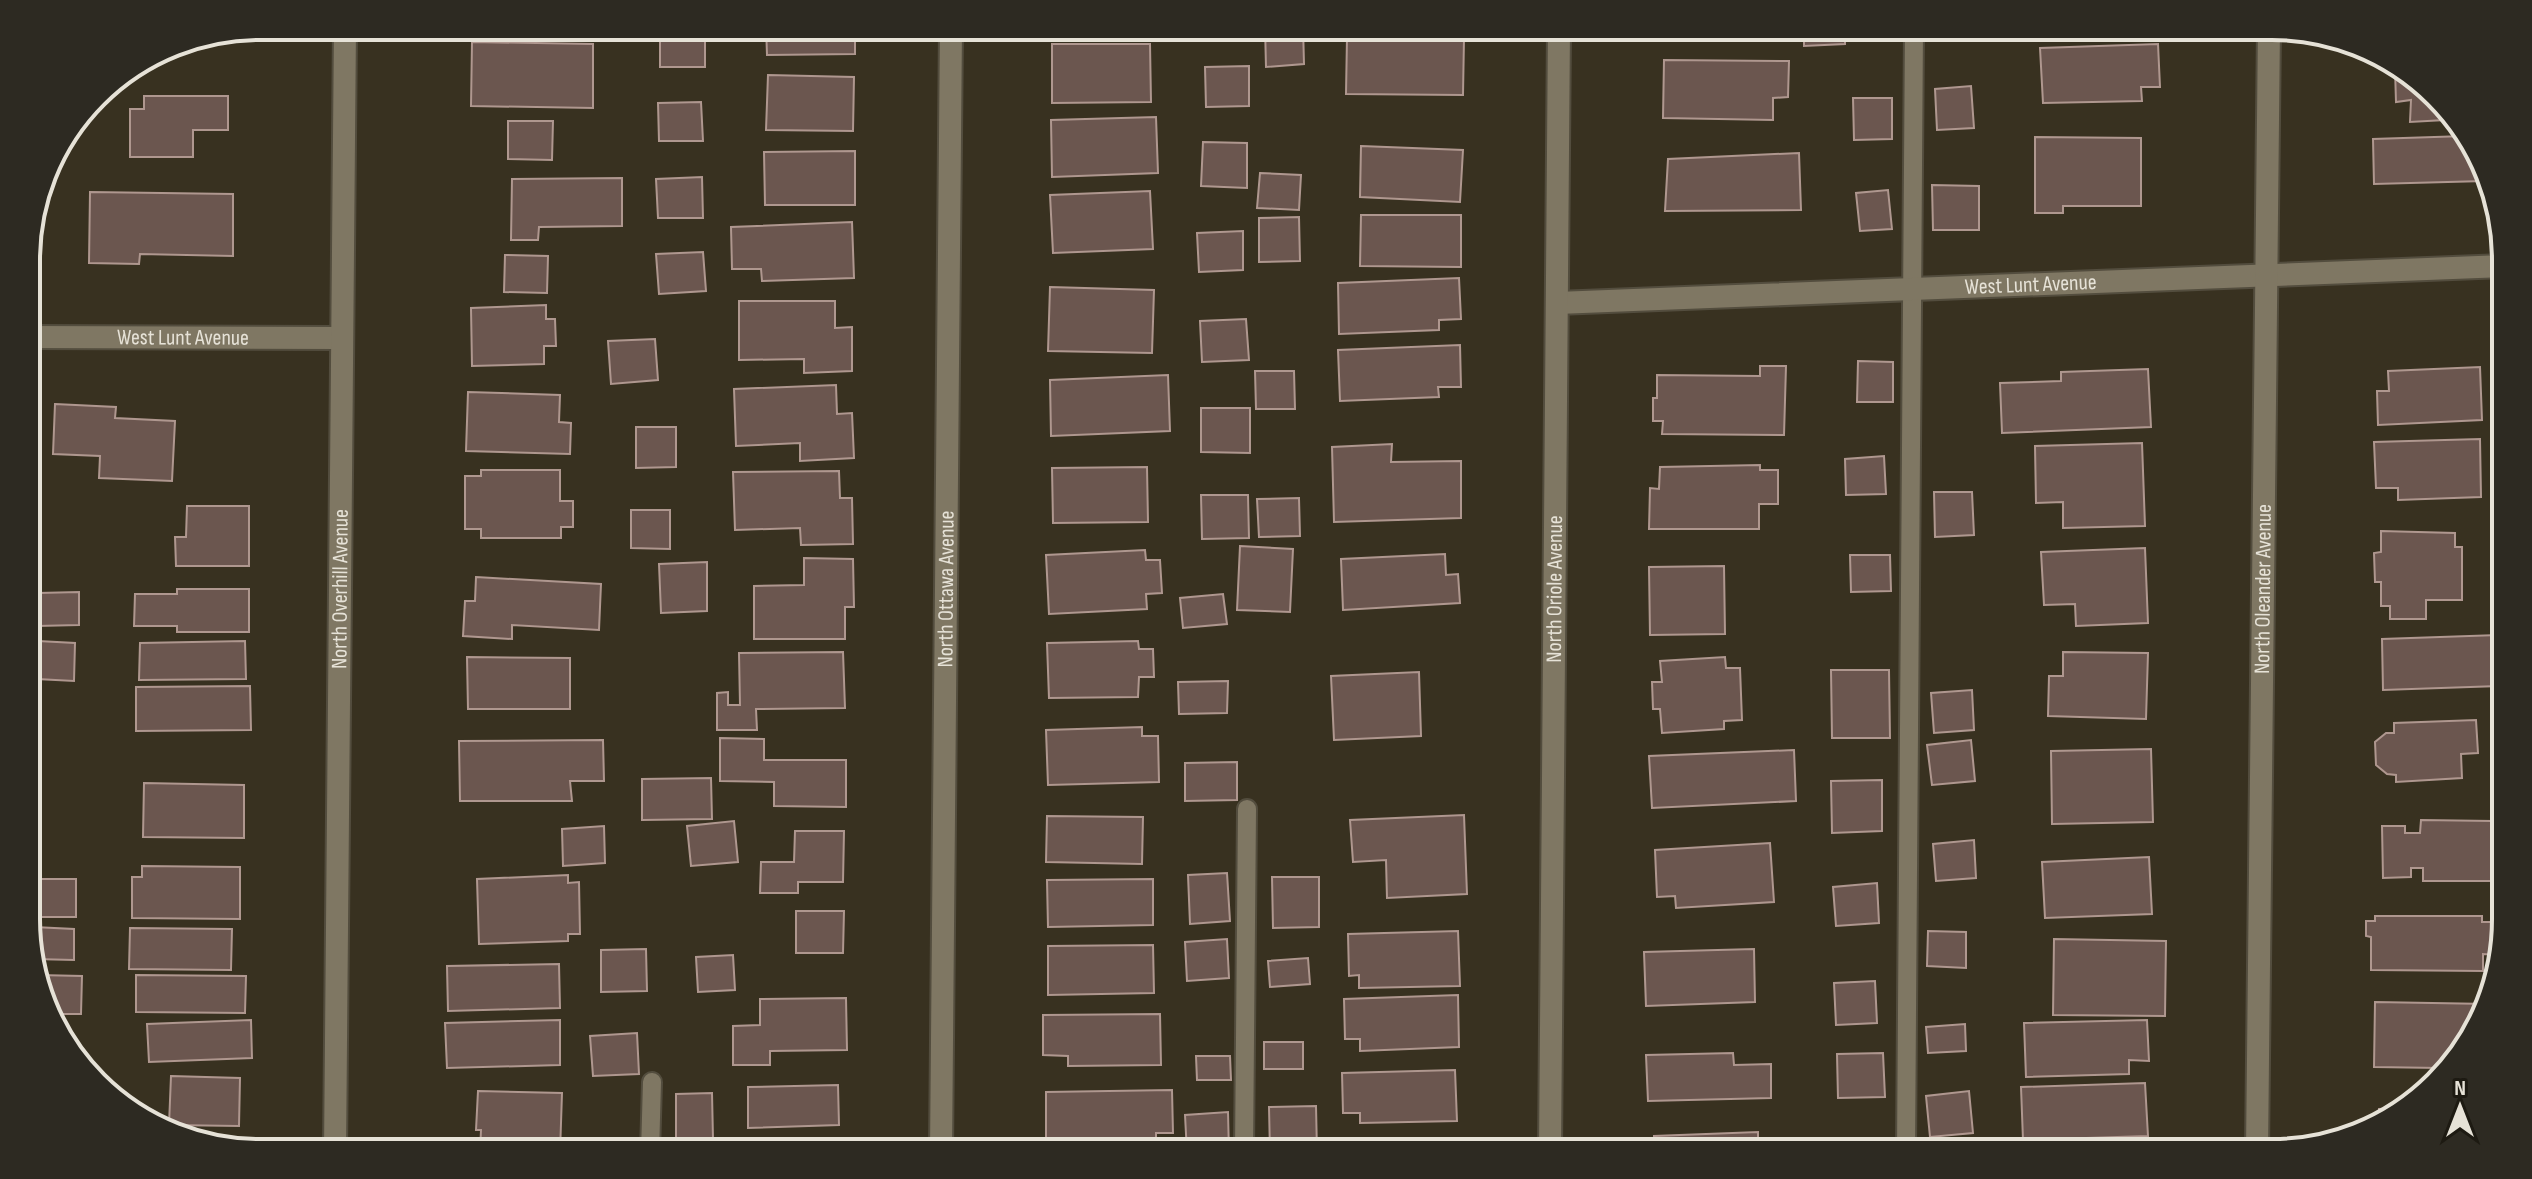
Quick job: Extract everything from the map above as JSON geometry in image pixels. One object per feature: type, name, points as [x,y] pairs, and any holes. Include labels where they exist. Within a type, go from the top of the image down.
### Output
[{"type":"street","name":"North Overhill Avenue","points":[[335,1139],[345,40]]},
{"type":"street","name":"North Ottawa Avenue","points":[[941,1139],[951,40]]},
{"type":"street","name":"North Oriole Avenue","points":[[1550,1139],[1559,40]]},
{"type":"street","name":"North Oleander Avenue","points":[[2257,1139],[2269,40]]},
{"type":"street","name":"West Lunt Avenue","points":[[1557,303],[2492,267]]},
{"type":"street","name":"West Lunt Avenue","points":[[40,337],[341,338]]},
{"type":"lane","points":[[1906,1139],[1914,40]]},
{"type":"lane","points":[[1244,1139],[1247,809]]},
{"type":"lane","points":[[650,1139],[652,1082]]},
{"type":"building","points":[[660,40],[705,40],[705,67],[660,67]]},
{"type":"building","points":[[766,40],[855,40],[855,54],[767,55]]},
{"type":"building","points":[[1265,40],[1303,40],[1304,64],[1266,67]]},
{"type":"building","points":[[1347,40],[1464,40],[1463,95],[1346,94]]},
{"type":"building","points":[[1804,40],[1845,40],[1845,44],[1804,46]]},
{"type":"building","points":[[472,42],[593,44],[593,108],[471,106]]},
{"type":"building","points":[[1052,44],[1150,44],[1151,102],[1052,103]]},
{"type":"building","points":[[2158,44],[2160,87],[2141,87],[2142,101],[2043,103],[2040,48]]},
{"type":"building","points":[[1664,60],[1789,61],[1788,97],[1773,98],[1773,120],[1663,118]]},
{"type":"building","points":[[1249,66],[1249,106],[1206,107],[1205,67]]},
{"type":"building","points":[[768,75],[854,77],[853,131],[766,130]]},
{"type":"building","points":[[2395,78],[2428,104],[2442,120],[2410,122],[2411,100],[2396,102]]},
{"type":"building","points":[[1971,86],[1974,128],[1937,130],[1935,89]]},
{"type":"building","points":[[144,96],[228,96],[228,130],[193,130],[193,157],[130,157],[130,109],[144,109]]},
{"type":"building","points":[[1853,98],[1892,98],[1892,139],[1854,140]]},
{"type":"building","points":[[701,102],[703,141],[659,141],[658,103]]},
{"type":"building","points":[[1156,117],[1158,173],[1052,177],[1051,120]]},
{"type":"building","points":[[508,121],[553,121],[552,160],[508,159]]},
{"type":"building","points":[[2454,136],[2477,181],[2374,184],[2373,139]]},
{"type":"building","points":[[2035,137],[2141,138],[2141,206],[2063,206],[2063,213],[2035,213]]},
{"type":"building","points":[[1203,142],[1247,143],[1247,188],[1201,186]]},
{"type":"building","points":[[1361,146],[1463,150],[1460,202],[1360,197]]},
{"type":"building","points":[[855,151],[855,205],[765,205],[764,152]]},
{"type":"building","points":[[1799,153],[1801,210],[1665,211],[1668,159]]},
{"type":"building","points":[[1260,173],[1301,175],[1299,210],[1257,208]]},
{"type":"building","points":[[702,177],[703,218],[658,218],[656,179]]},
{"type":"building","points":[[622,178],[622,226],[539,227],[538,240],[511,240],[512,179]]},
{"type":"building","points":[[1932,185],[1979,186],[1979,230],[1933,230]]},
{"type":"building","points":[[1888,190],[1892,229],[1860,231],[1856,193]]},
{"type":"building","points":[[1150,191],[1153,249],[1053,253],[1050,195]]},
{"type":"building","points":[[90,192],[233,194],[233,256],[140,254],[139,264],[89,263]]},
{"type":"building","points":[[1361,215],[1461,215],[1461,267],[1360,266]]},
{"type":"building","points":[[1299,217],[1300,261],[1259,262],[1259,218]]},
{"type":"building","points":[[852,222],[854,278],[762,281],[761,269],[732,269],[731,227]]},
{"type":"building","points":[[1243,231],[1243,270],[1199,272],[1197,233]]},
{"type":"building","points":[[703,252],[706,291],[659,294],[656,254]]},
{"type":"building","points":[[505,255],[548,256],[547,293],[504,292]]},
{"type":"building","points":[[1459,278],[1461,319],[1439,320],[1439,330],[1339,334],[1338,283]]},
{"type":"building","points":[[1050,287],[1154,290],[1152,353],[1048,351]]},
{"type":"building","points":[[739,301],[835,301],[835,328],[852,327],[852,371],[804,373],[804,359],[739,360]]},
{"type":"building","points":[[546,305],[546,319],[555,319],[556,346],[544,346],[544,364],[472,366],[471,308]]},
{"type":"building","points":[[1246,319],[1249,360],[1202,362],[1200,321]]},
{"type":"building","points":[[655,339],[658,380],[611,384],[608,341]]},
{"type":"building","points":[[1460,345],[1461,387],[1438,387],[1439,397],[1340,401],[1338,350]]},
{"type":"building","points":[[1858,361],[1893,362],[1893,402],[1857,402]]},
{"type":"building","points":[[1760,366],[1786,366],[1784,435],[1662,434],[1663,421],[1653,421],[1657,375],[1760,376]]},
{"type":"building","points":[[2480,367],[2482,420],[2378,425],[2377,391],[2389,391],[2388,371]]},
{"type":"building","points":[[2148,369],[2151,427],[2002,433],[2000,383],[2061,381],[2061,372]]},
{"type":"building","points":[[1255,371],[1294,371],[1295,409],[1256,409]]},
{"type":"building","points":[[1168,375],[1170,431],[1051,436],[1050,380]]},
{"type":"building","points":[[836,385],[837,414],[852,413],[854,458],[800,461],[800,443],[736,446],[734,389]]},
{"type":"building","points":[[468,392],[560,395],[559,422],[571,423],[570,454],[466,451]]},
{"type":"building","points":[[55,404],[116,407],[115,418],[175,421],[172,481],[99,478],[100,456],[53,454]]},
{"type":"building","points":[[1201,408],[1250,408],[1250,453],[1201,452]]},
{"type":"building","points":[[636,427],[676,427],[676,467],[636,468]]},
{"type":"building","points":[[2480,439],[2481,497],[2398,500],[2398,488],[2376,488],[2374,442]]},
{"type":"building","points":[[2142,443],[2145,526],[2063,528],[2063,502],[2036,503],[2035,446]]},
{"type":"building","points":[[1392,444],[1391,462],[1461,461],[1461,518],[1334,522],[1332,447]]},
{"type":"building","points":[[1884,456],[1886,494],[1846,495],[1845,459]]},
{"type":"building","points":[[1760,465],[1760,470],[1778,470],[1778,504],[1759,504],[1759,529],[1649,529],[1650,488],[1659,489],[1660,467]]},
{"type":"building","points":[[1147,467],[1148,522],[1053,523],[1052,468]]},
{"type":"building","points":[[481,470],[560,470],[560,501],[573,501],[573,527],[561,527],[561,538],[481,538],[481,529],[465,529],[465,476],[481,476]]},
{"type":"building","points":[[839,471],[840,498],[852,498],[853,544],[801,545],[800,528],[735,530],[733,472]]},
{"type":"building","points":[[1934,492],[1972,492],[1974,535],[1935,537]]},
{"type":"building","points":[[1201,495],[1248,495],[1249,538],[1202,539]]},
{"type":"building","points":[[1299,498],[1300,536],[1259,537],[1257,499]]},
{"type":"building","points":[[187,506],[249,506],[249,566],[176,566],[175,537],[186,537]]},
{"type":"building","points":[[631,510],[670,510],[670,549],[631,548]]},
{"type":"building","points":[[2381,531],[2455,533],[2455,547],[2462,547],[2462,600],[2426,600],[2426,619],[2390,619],[2390,606],[2381,606],[2381,582],[2375,582],[2374,553],[2381,552]]},
{"type":"building","points":[[1240,546],[1293,549],[1290,612],[1237,610]]},
{"type":"building","points":[[2145,548],[2148,623],[2076,626],[2075,604],[2044,605],[2041,552]]},
{"type":"building","points":[[1145,550],[1146,560],[1160,560],[1162,593],[1146,594],[1147,609],[1049,614],[1046,555]]},
{"type":"building","points":[[1445,554],[1446,575],[1458,574],[1460,603],[1343,610],[1341,559]]},
{"type":"building","points":[[1850,555],[1890,555],[1891,591],[1851,592]]},
{"type":"building","points":[[804,558],[853,559],[854,607],[845,607],[845,639],[754,639],[754,586],[804,585]]},
{"type":"building","points":[[707,562],[707,611],[661,613],[659,564]]},
{"type":"building","points":[[1724,566],[1725,634],[1650,635],[1649,567]]},
{"type":"building","points":[[476,577],[601,584],[599,630],[512,625],[512,639],[463,636],[465,601],[475,601]]},
{"type":"building","points":[[177,589],[249,589],[249,632],[177,632],[177,626],[134,626],[135,594],[177,594]]},
{"type":"building","points":[[79,592],[79,625],[40,626],[40,593]]},
{"type":"building","points":[[1223,594],[1227,624],[1183,628],[1180,598]]},
{"type":"building","points":[[2492,635],[2492,686],[2383,690],[2382,639]]},
{"type":"building","points":[[40,641],[75,643],[74,681],[40,679]]},
{"type":"building","points":[[245,641],[246,679],[139,680],[140,643]]},
{"type":"building","points":[[1138,641],[1139,649],[1153,649],[1154,677],[1139,677],[1138,697],[1049,698],[1047,643]]},
{"type":"building","points":[[843,652],[845,708],[756,709],[757,730],[717,730],[717,693],[728,692],[728,705],[740,705],[739,653]]},
{"type":"building","points":[[2063,652],[2148,653],[2146,719],[2048,716],[2049,676],[2063,676]]},
{"type":"building","points":[[467,657],[570,658],[570,709],[468,709]]},
{"type":"building","points":[[1725,657],[1726,668],[1740,668],[1742,720],[1724,721],[1724,729],[1662,733],[1660,709],[1653,709],[1652,682],[1662,682],[1660,661]]},
{"type":"building","points":[[1831,670],[1889,670],[1890,738],[1832,738]]},
{"type":"building","points":[[1419,672],[1421,736],[1334,740],[1331,676]]},
{"type":"building","points":[[1228,681],[1227,713],[1179,714],[1178,682]]},
{"type":"building","points":[[250,686],[251,730],[136,731],[136,687]]},
{"type":"building","points":[[1972,690],[1974,730],[1934,733],[1931,693]]},
{"type":"building","points":[[2476,720],[2478,753],[2461,754],[2462,778],[2396,782],[2396,775],[2387,774],[2376,765],[2375,742],[2386,733],[2394,733],[2394,723]]},
{"type":"building","points":[[1142,727],[1142,736],[1158,736],[1159,782],[1048,785],[1046,730]]},
{"type":"building","points":[[720,738],[764,739],[764,760],[846,760],[846,807],[774,806],[774,782],[720,781]]},
{"type":"building","points":[[603,740],[604,781],[570,781],[572,801],[460,801],[459,741]]},
{"type":"building","points":[[1971,740],[1975,781],[1932,785],[1927,745]]},
{"type":"building","points":[[2151,749],[2153,822],[2052,824],[2051,751]]},
{"type":"building","points":[[1794,750],[1796,801],[1652,808],[1649,756]]},
{"type":"building","points":[[1237,762],[1237,800],[1185,801],[1185,763]]},
{"type":"building","points":[[711,778],[712,819],[642,820],[642,779]]},
{"type":"building","points":[[1882,780],[1882,831],[1832,833],[1831,781]]},
{"type":"building","points":[[144,783],[244,785],[244,838],[143,837]]},
{"type":"building","points":[[1464,815],[1467,894],[1387,898],[1386,860],[1353,862],[1350,820]]},
{"type":"building","points":[[1047,816],[1143,817],[1142,864],[1046,862]]},
{"type":"building","points":[[2421,820],[2492,821],[2492,881],[2423,881],[2423,868],[2411,868],[2411,877],[2383,878],[2382,826],[2405,826],[2405,833],[2420,833]]},
{"type":"building","points":[[734,821],[738,862],[691,866],[687,826]]},
{"type":"building","points":[[604,826],[605,863],[563,866],[562,829]]},
{"type":"building","points":[[795,831],[844,831],[843,882],[798,882],[798,893],[760,893],[761,862],[794,862]]},
{"type":"building","points":[[1974,840],[1976,878],[1936,881],[1933,844]]},
{"type":"building","points":[[1770,843],[1774,902],[1676,908],[1675,896],[1657,897],[1655,850]]},
{"type":"building","points":[[2149,857],[2152,914],[2045,918],[2042,862]]},
{"type":"building","points":[[142,866],[240,867],[240,919],[132,918],[132,877],[142,877]]},
{"type":"building","points":[[1227,873],[1230,921],[1190,924],[1188,875]]},
{"type":"building","points":[[568,875],[568,883],[579,882],[580,934],[568,934],[568,941],[479,944],[477,879]]},
{"type":"building","points":[[1272,877],[1319,877],[1319,927],[1273,928]]},
{"type":"building","points":[[40,879],[76,879],[76,917],[40,917]]},
{"type":"building","points":[[1153,879],[1153,925],[1048,927],[1047,880]]},
{"type":"building","points":[[1877,883],[1879,923],[1836,926],[1833,887]]},
{"type":"building","points":[[796,911],[844,911],[843,953],[796,953]]},
{"type":"building","points":[[2375,916],[2482,916],[2482,922],[2492,922],[2489,954],[2483,954],[2483,971],[2371,970],[2371,937],[2366,936],[2366,921],[2375,921]]},
{"type":"building","points":[[41,927],[74,929],[74,960],[44,959]]},
{"type":"building","points":[[130,928],[232,929],[231,970],[129,969]]},
{"type":"building","points":[[1458,931],[1460,986],[1359,988],[1359,975],[1349,976],[1348,934]]},
{"type":"building","points":[[1928,931],[1966,932],[1966,968],[1927,966]]},
{"type":"building","points":[[1227,939],[1229,978],[1187,981],[1185,942]]},
{"type":"building","points":[[2054,939],[2166,941],[2165,1016],[2053,1015]]},
{"type":"building","points":[[1153,945],[1154,993],[1048,995],[1048,946]]},
{"type":"building","points":[[646,949],[647,991],[601,992],[601,950]]},
{"type":"building","points":[[1754,949],[1755,1002],[1646,1006],[1644,952]]},
{"type":"building","points":[[733,955],[735,990],[698,992],[696,957]]},
{"type":"building","points":[[1308,958],[1310,984],[1270,987],[1268,961]]},
{"type":"building","points":[[559,964],[560,1008],[448,1011],[447,966]]},
{"type":"building","points":[[47,975],[82,976],[81,1014],[62,1014]]},
{"type":"building","points":[[136,975],[246,976],[245,1013],[136,1012]]},
{"type":"building","points":[[1875,981],[1877,1023],[1836,1025],[1834,983]]},
{"type":"building","points":[[1458,995],[1459,1047],[1360,1051],[1360,1039],[1345,1039],[1344,999]]},
{"type":"building","points":[[846,998],[847,1050],[770,1051],[770,1065],[733,1065],[733,1026],[760,1025],[760,999]]},
{"type":"building","points":[[2375,1002],[2475,1004],[2447,1053],[2435,1067],[2374,1067]]},
{"type":"building","points":[[1160,1014],[1161,1065],[1068,1066],[1068,1056],[1043,1055],[1043,1015]]},
{"type":"building","points":[[251,1020],[252,1058],[149,1062],[147,1024]]},
{"type":"building","points":[[560,1020],[560,1065],[447,1068],[445,1023]]},
{"type":"building","points":[[2147,1020],[2149,1061],[2129,1060],[2129,1074],[2026,1077],[2024,1023]]},
{"type":"building","points":[[1965,1024],[1966,1051],[1928,1053],[1926,1027]]},
{"type":"building","points":[[637,1033],[639,1074],[593,1076],[590,1036]]},
{"type":"building","points":[[1264,1042],[1303,1042],[1303,1069],[1264,1069]]},
{"type":"building","points":[[1733,1053],[1734,1065],[1771,1064],[1771,1098],[1648,1101],[1646,1055]]},
{"type":"building","points":[[1883,1053],[1885,1097],[1838,1098],[1837,1054]]},
{"type":"building","points":[[1196,1056],[1230,1056],[1231,1080],[1197,1080]]},
{"type":"building","points":[[1455,1070],[1457,1121],[1360,1123],[1360,1113],[1343,1113],[1342,1073]]},
{"type":"building","points":[[171,1076],[240,1078],[239,1126],[185,1125],[169,1119]]},
{"type":"building","points":[[2145,1083],[2148,1136],[2023,1139],[2021,1087]]},
{"type":"building","points":[[838,1085],[839,1125],[748,1128],[748,1087]]},
{"type":"building","points":[[1172,1090],[1173,1133],[1156,1133],[1156,1139],[1046,1139],[1046,1092]]},
{"type":"building","points":[[478,1091],[562,1093],[560,1139],[481,1139],[481,1130],[476,1130]]},
{"type":"building","points":[[1969,1091],[1973,1133],[1930,1137],[1926,1096]]},
{"type":"building","points":[[712,1093],[713,1139],[676,1139],[676,1094]]},
{"type":"building","points":[[1316,1106],[1317,1139],[1270,1139],[1269,1107]]},
{"type":"building","points":[[1228,1112],[1229,1139],[1186,1139],[1185,1115]]},
{"type":"building","points":[[1758,1132],[1758,1139],[1654,1139],[1654,1136]]}]
